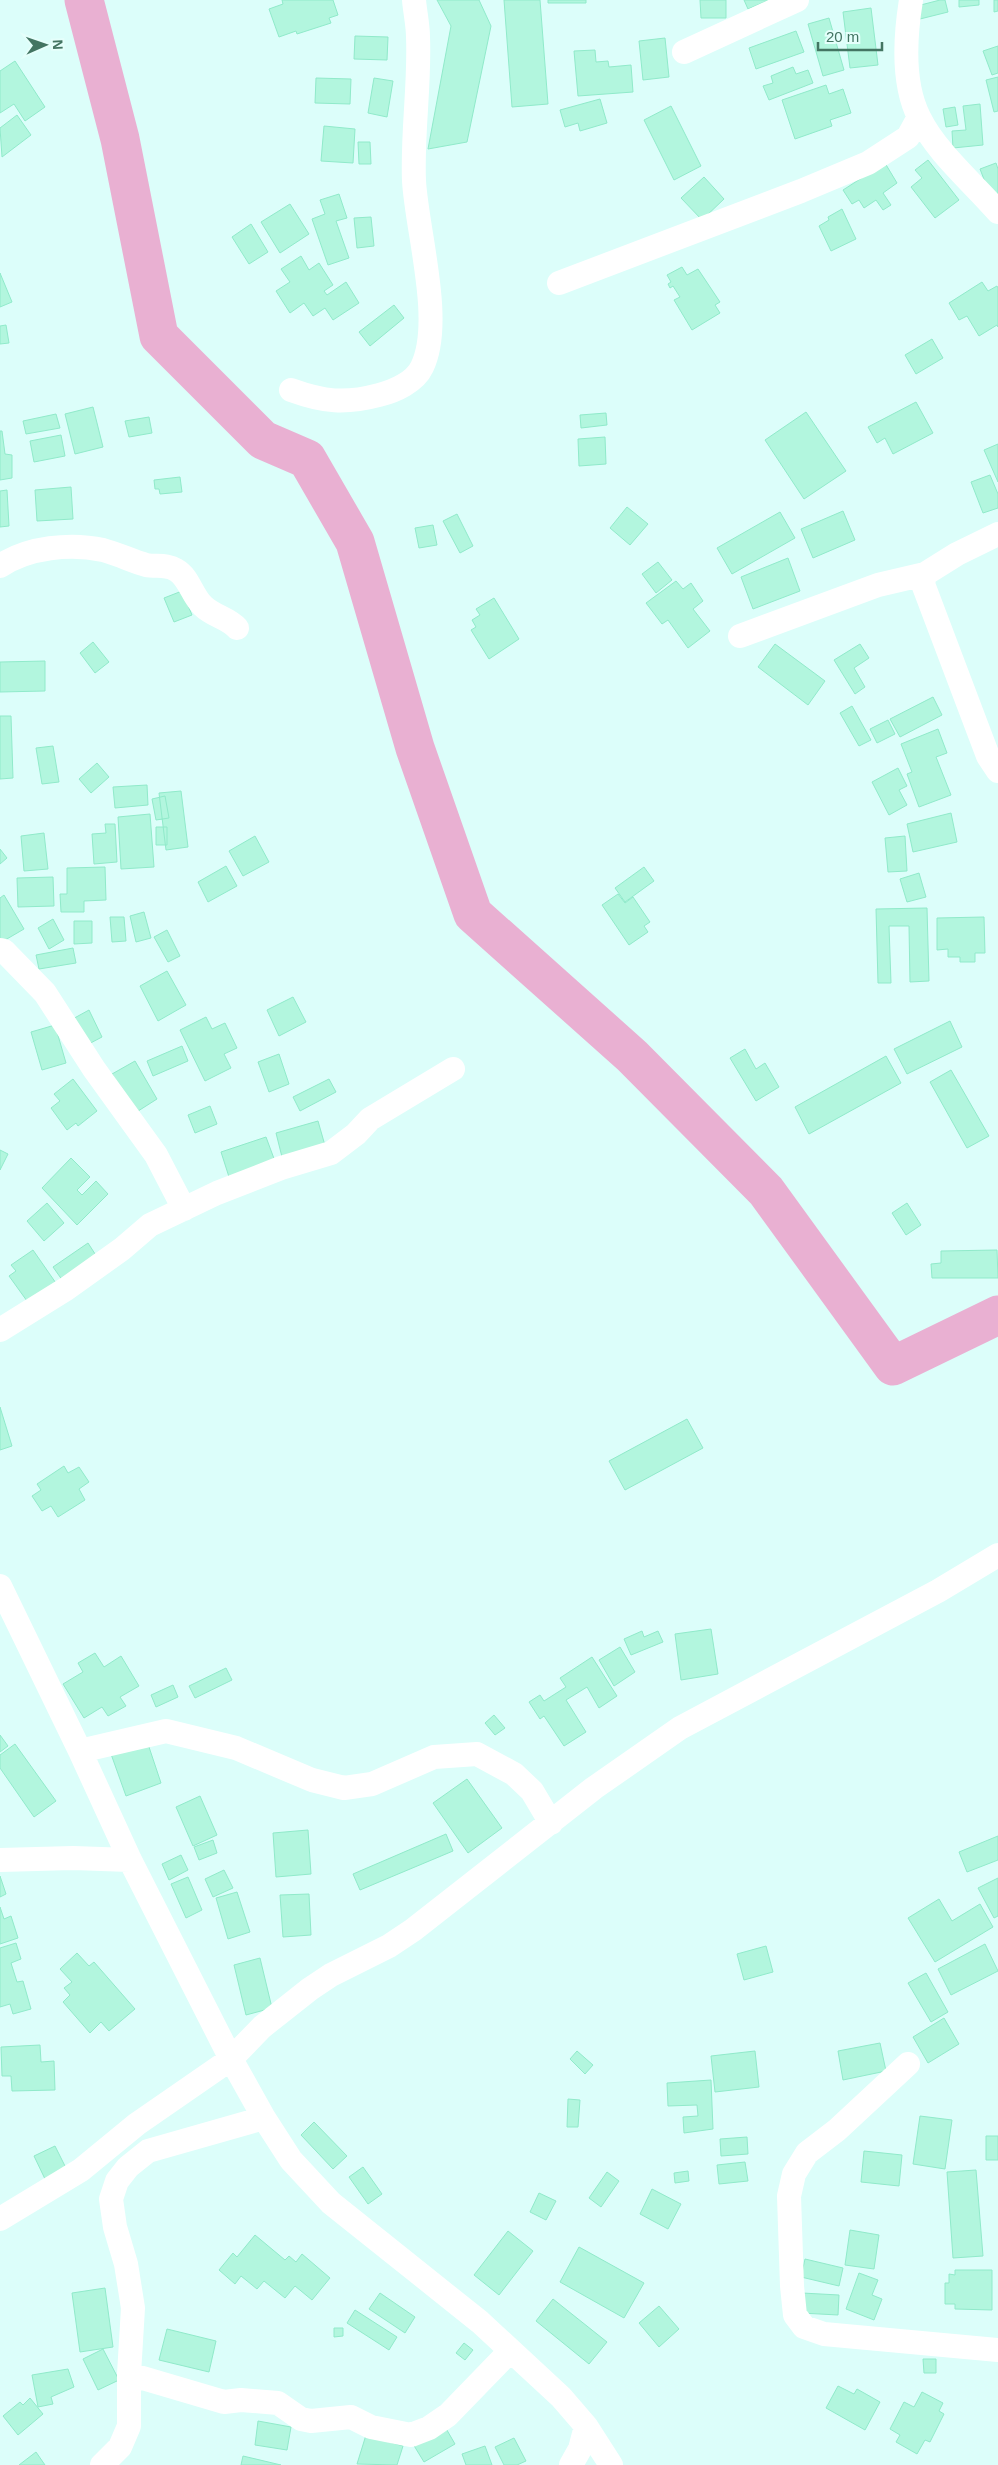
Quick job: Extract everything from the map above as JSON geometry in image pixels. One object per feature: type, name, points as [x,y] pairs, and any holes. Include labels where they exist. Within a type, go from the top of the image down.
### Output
[{"type":"street","points":[[291,390],[318,400],[340,402],[387,393],[407,384],[422,369],[430,343],[431,308],[414,182],[413,135],[418,36],[414,0]]},
{"type":"street","points":[[684,52],[797,0]]},
{"type":"street","points":[[911,0],[907,61],[912,92],[919,117],[934,141],[998,212]]},
{"type":"street","points":[[559,283],[801,192],[868,163],[908,137],[919,117]]},
{"type":"street","points":[[740,636],[878,584],[924,574],[957,554],[998,534]]},
{"type":"street","points":[[0,566],[32,551],[86,548],[105,551],[150,566],[168,567],[181,574],[204,607],[218,617],[231,621],[237,628]]},
{"type":"street","points":[[924,574],[923,584],[952,665],[988,756],[998,771]]},
{"type":"street","points":[[0,950],[4,951],[45,993],[94,1069],[156,1155],[184,1209]]},
{"type":"street","points":[[0,1330],[66,1289],[122,1249],[150,1225],[281,1168],[331,1152],[356,1134],[370,1120],[453,1069]]},
{"type":"street","points":[[0,2219],[80,2170],[137,2124],[231,2059],[262,2027],[310,1989],[331,1975],[389,1946],[413,1930],[594,1788],[680,1728],[938,1591],[998,1554]]},
{"type":"street","points":[[0,1586],[80,1751],[130,1860],[231,2059],[264,2118],[292,2160],[331,2204],[480,2322],[561,2398],[586,2426],[611,2465]]},
{"type":"street","points":[[80,1751],[166,1731],[236,1748],[312,1780],[344,1788],[372,1784],[434,1757],[477,1754],[514,1774],[532,1791],[551,1823]]},
{"type":"street","points":[[0,1860],[73,1858],[130,1860]]},
{"type":"street","points":[[908,2064],[837,2130],[808,2153],[794,2174],[789,2196],[792,2286],[795,2315],[804,2327],[824,2334],[998,2350]]},
{"type":"street","points":[[102,2465],[120,2447],[128,2426],[128,2374],[133,2308],[126,2264],[115,2227],[112,2199],[117,2181],[128,2167],[148,2151],[264,2118]]},
{"type":"street","points":[[128,2374],[224,2402],[241,2400],[278,2403],[301,2419],[311,2421],[351,2417],[370,2427],[411,2435],[429,2428],[448,2415],[510,2351]]},
{"type":"street","points":[[572,2465],[580,2449],[586,2426]]},
{"type":"building","points":[[282,0],[333,0],[338,15],[329,18],[331,23],[297,34],[296,31],[279,37],[269,9],[283,4]]},
{"type":"building","points":[[437,0],[479,0],[491,26],[467,142],[428,149],[451,26]]},
{"type":"building","points":[[504,0],[540,0],[548,104],[512,107]]},
{"type":"building","points":[[548,0],[586,0],[586,3],[548,3]]},
{"type":"building","points":[[700,0],[726,0],[726,18],[701,18]]},
{"type":"building","points":[[744,0],[769,0],[748,9]]},
{"type":"building","points":[[945,0],[948,12],[916,20],[913,7]]},
{"type":"building","points":[[959,0],[979,0],[979,5],[959,7]]},
{"type":"building","points":[[994,0],[998,0],[998,11],[994,12]]},
{"type":"building","points":[[871,8],[878,65],[850,68],[843,12]]},
{"type":"building","points":[[829,18],[844,70],[823,76],[808,24]]},
{"type":"building","points":[[796,31],[804,52],[756,69],[749,48]]},
{"type":"building","points":[[355,36],[388,37],[387,60],[354,59]]},
{"type":"building","points":[[665,38],[669,77],[643,80],[639,41]]},
{"type":"building","points":[[998,46],[998,73],[992,75],[983,51]]},
{"type":"building","points":[[595,50],[596,62],[608,61],[609,67],[631,65],[633,92],[578,96],[574,51]]},
{"type":"building","points":[[15,61],[45,107],[25,121],[14,104],[0,113],[0,71]]},
{"type":"building","points":[[793,67],[796,74],[808,70],[813,83],[769,100],[763,86],[773,83],[771,76]]},
{"type":"building","points":[[998,77],[998,111],[994,112],[986,80]]},
{"type":"building","points":[[316,78],[351,79],[350,104],[315,103]]},
{"type":"building","points":[[374,78],[393,81],[387,117],[368,113]]},
{"type":"building","points":[[826,85],[829,94],[843,89],[851,113],[830,120],[832,126],[795,139],[782,100]]},
{"type":"building","points":[[600,99],[607,123],[580,131],[578,123],[565,127],[560,110]]},
{"type":"building","points":[[980,104],[983,145],[953,148],[952,131],[966,130],[963,106]]},
{"type":"building","points":[[671,106],[701,166],[674,180],[644,120]]},
{"type":"building","points":[[955,107],[958,125],[946,127],[943,109]]},
{"type":"building","points":[[17,115],[31,135],[2,157],[0,128]]},
{"type":"building","points":[[324,126],[355,129],[353,163],[321,161]]},
{"type":"building","points":[[358,142],[370,142],[371,164],[359,164]]},
{"type":"building","points":[[928,160],[959,200],[935,218],[911,187],[922,178],[915,170]]},
{"type":"building","points":[[885,163],[897,183],[883,193],[891,205],[883,210],[876,200],[864,208],[859,200],[852,204],[843,190]]},
{"type":"building","points":[[996,163],[998,169],[998,198],[992,200],[980,169]]},
{"type":"building","points":[[704,177],[724,199],[702,220],[681,198]]},
{"type":"building","points":[[339,194],[347,218],[336,221],[349,258],[328,265],[312,219],[325,214],[320,200]]},
{"type":"building","points":[[290,204],[309,234],[280,253],[261,222]]},
{"type":"building","points":[[842,209],[856,239],[831,251],[819,226],[829,220],[828,217]]},
{"type":"building","points":[[371,217],[374,246],[357,248],[354,218]]},
{"type":"building","points":[[251,224],[268,252],[249,264],[232,237]]},
{"type":"building","points":[[301,256],[309,270],[319,263],[333,285],[324,291],[327,295],[346,282],[359,303],[333,320],[325,308],[313,316],[304,303],[290,313],[276,291],[290,282],[281,269]]},
{"type":"building","points":[[682,267],[687,275],[698,269],[720,302],[715,305],[720,313],[692,330],[674,300],[680,297],[673,286],[670,288],[668,284],[671,282],[667,275]]},
{"type":"building","points":[[0,273],[12,302],[0,307]]},
{"type":"building","points":[[982,282],[988,291],[997,286],[998,288],[998,327],[997,325],[979,336],[967,316],[959,320],[949,303]]},
{"type":"building","points":[[394,305],[404,318],[370,346],[359,332]]},
{"type":"building","points":[[6,325],[9,343],[0,344],[0,326]]},
{"type":"building","points":[[932,339],[943,358],[916,374],[905,355]]},
{"type":"building","points":[[916,402],[933,433],[893,454],[885,438],[877,443],[868,427]]},
{"type":"building","points":[[93,407],[103,447],[75,454],[65,414]]},
{"type":"building","points":[[806,412],[846,471],[804,499],[765,440]]},
{"type":"building","points":[[606,413],[607,425],[581,428],[580,415]]},
{"type":"building","points":[[56,414],[60,428],[26,434],[23,421]]},
{"type":"building","points":[[149,417],[152,433],[129,437],[125,421]]},
{"type":"building","points":[[0,431],[2,431],[5,454],[12,455],[12,478],[0,480]]},
{"type":"building","points":[[61,435],[65,456],[34,462],[30,441]]},
{"type":"building","points":[[605,437],[606,464],[579,466],[578,439]]},
{"type":"building","points":[[998,444],[998,482],[984,450]]},
{"type":"building","points":[[990,475],[998,494],[998,508],[983,513],[971,482]]},
{"type":"building","points":[[180,477],[182,492],[160,494],[159,489],[155,489],[154,480]]},
{"type":"building","points":[[71,487],[73,519],[37,521],[35,490]]},
{"type":"building","points":[[7,490],[9,526],[0,527],[0,491]]},
{"type":"building","points":[[627,507],[648,524],[630,545],[610,528]]},
{"type":"building","points":[[843,511],[855,540],[813,558],[801,529]]},
{"type":"building","points":[[780,512],[795,538],[732,574],[717,548]]},
{"type":"building","points":[[457,514],[473,546],[460,553],[443,521]]},
{"type":"building","points":[[433,525],[437,545],[419,548],[415,528]]},
{"type":"building","points":[[788,558],[800,591],[753,609],[741,577]]},
{"type":"building","points":[[658,562],[672,580],[656,593],[642,574]]},
{"type":"building","points":[[676,581],[683,589],[691,583],[703,601],[693,609],[710,631],[688,648],[668,620],[662,624],[646,603]]},
{"type":"building","points":[[182,591],[192,615],[174,622],[164,598]]},
{"type":"building","points":[[494,598],[519,639],[489,659],[471,630],[476,627],[472,620],[480,615],[476,609]]},
{"type":"building","points":[[93,642],[109,662],[95,673],[80,653]]},
{"type":"building","points":[[775,644],[825,681],[808,705],[758,667]]},
{"type":"building","points":[[860,644],[869,658],[854,668],[865,687],[855,694],[834,660]]},
{"type":"building","points":[[45,661],[45,691],[0,692],[0,662]]},
{"type":"building","points":[[933,697],[942,715],[900,737],[890,719]]},
{"type":"building","points":[[852,706],[871,740],[859,746],[840,713]]},
{"type":"building","points":[[0,716],[11,716],[13,778],[0,779]]},
{"type":"building","points":[[888,720],[895,734],[877,743],[870,729]]},
{"type":"building","points":[[938,729],[947,753],[936,757],[951,795],[919,807],[907,774],[912,772],[901,744]]},
{"type":"building","points":[[53,746],[59,782],[42,784],[36,748]]},
{"type":"building","points":[[97,763],[109,777],[91,793],[79,779]]},
{"type":"building","points":[[898,768],[907,786],[899,790],[907,805],[889,815],[872,782]]},
{"type":"building","points":[[147,785],[148,805],[115,808],[113,787]]},
{"type":"building","points":[[181,791],[188,847],[166,850],[159,793]]},
{"type":"building","points":[[165,796],[169,818],[156,820],[152,799]]},
{"type":"building","points":[[951,813],[957,842],[913,852],[907,824]]},
{"type":"building","points":[[150,814],[154,867],[121,869],[118,817]]},
{"type":"building","points":[[105,824],[115,824],[117,862],[94,864],[92,834],[106,833]]},
{"type":"building","points":[[156,827],[167,827],[167,845],[156,845]]},
{"type":"building","points":[[44,833],[48,869],[24,871],[21,836]]},
{"type":"building","points":[[255,836],[269,862],[243,876],[229,851]]},
{"type":"building","points":[[905,836],[907,871],[888,872],[885,838]]},
{"type":"building","points":[[0,849],[7,858],[0,864]]},
{"type":"building","points":[[226,866],[237,886],[208,902],[198,882]]},
{"type":"building","points":[[105,867],[106,900],[84,901],[84,912],[61,912],[60,894],[67,894],[67,868]]},
{"type":"building","points":[[644,867],[654,881],[625,902],[615,888]]},
{"type":"building","points":[[919,873],[926,897],[907,902],[900,879]]},
{"type":"building","points":[[53,877],[54,906],[18,907],[17,878]]},
{"type":"building","points":[[618,894],[625,903],[633,897],[650,922],[644,926],[648,932],[629,945],[602,905]]},
{"type":"building","points":[[4,895],[24,929],[0,943],[0,898]]},
{"type":"building","points":[[927,908],[929,981],[910,982],[909,926],[889,926],[891,983],[878,983],[876,909]]},
{"type":"building","points":[[144,912],[151,938],[136,942],[130,916]]},
{"type":"building","points":[[110,917],[124,917],[126,941],[112,942]]},
{"type":"building","points":[[984,917],[985,953],[975,953],[975,962],[960,962],[960,957],[948,957],[948,949],[937,950],[937,918]]},
{"type":"building","points":[[53,919],[64,940],[49,949],[38,928]]},
{"type":"building","points":[[74,921],[92,921],[92,943],[74,944]]},
{"type":"building","points":[[167,930],[180,956],[168,962],[154,937]]},
{"type":"building","points":[[73,948],[76,963],[39,969],[36,955]]},
{"type":"building","points":[[167,971],[186,1005],[158,1021],[140,986]]},
{"type":"building","points":[[293,997],[306,1022],[279,1036],[267,1010]]},
{"type":"building","points":[[89,1010],[102,1037],[83,1047],[69,1021]]},
{"type":"building","points":[[206,1017],[212,1029],[225,1023],[237,1048],[224,1054],[231,1068],[205,1081],[180,1030]]},
{"type":"building","points":[[950,1021],[962,1047],[907,1074],[894,1049]]},
{"type":"building","points":[[55,1025],[66,1063],[42,1070],[31,1032]]},
{"type":"building","points":[[182,1046],[188,1061],[153,1076],[147,1061]]},
{"type":"building","points":[[745,1049],[756,1069],[765,1063],[779,1087],[756,1101],[730,1058]]},
{"type":"building","points":[[279,1054],[289,1084],[269,1092],[258,1062]]},
{"type":"building","points":[[886,1056],[901,1083],[809,1134],[795,1107]]},
{"type":"building","points":[[135,1061],[157,1099],[135,1113],[112,1074]]},
{"type":"building","points":[[951,1070],[989,1136],[967,1148],[930,1082]]},
{"type":"building","points":[[73,1079],[97,1111],[78,1126],[76,1123],[67,1130],[51,1108],[60,1101],[54,1094]]},
{"type":"building","points":[[329,1079],[336,1092],[300,1111],[293,1097]]},
{"type":"building","points":[[210,1106],[217,1124],[195,1133],[188,1115]]},
{"type":"building","points":[[318,1121],[326,1149],[283,1161],[276,1133]]},
{"type":"building","points":[[266,1137],[276,1164],[230,1180],[221,1152]]},
{"type":"building","points":[[0,1150],[8,1154],[0,1170]]},
{"type":"building","points":[[71,1158],[90,1177],[77,1190],[82,1195],[96,1181],[108,1194],[77,1225],[42,1188]]},
{"type":"building","points":[[47,1203],[64,1223],[44,1241],[27,1221]]},
{"type":"building","points":[[907,1203],[921,1225],[906,1235],[892,1213]]},
{"type":"building","points":[[88,1243],[99,1260],[65,1284],[53,1267]]},
{"type":"building","points":[[33,1250],[58,1286],[27,1301],[9,1276],[16,1271],[11,1265]]},
{"type":"building","points":[[997,1250],[998,1278],[932,1278],[931,1264],[941,1263],[941,1251]]},
{"type":"building","points":[[0,1407],[12,1446],[0,1450]]},
{"type":"building","points":[[687,1419],[703,1448],[625,1490],[609,1461]]},
{"type":"building","points":[[64,1466],[68,1473],[79,1467],[89,1482],[79,1489],[85,1500],[58,1517],[51,1506],[42,1511],[32,1496],[41,1490],[37,1484]]},
{"type":"building","points":[[711,1629],[718,1674],[681,1680],[675,1634]]},
{"type":"building","points":[[642,1631],[644,1637],[658,1631],[663,1642],[631,1655],[624,1639]]},
{"type":"building","points":[[620,1647],[635,1672],[614,1686],[599,1660]]},
{"type":"building","points":[[95,1653],[104,1667],[121,1656],[139,1686],[120,1697],[126,1706],[108,1716],[102,1707],[84,1718],[63,1684],[83,1672],[78,1663]]},
{"type":"building","points":[[592,1657],[617,1696],[599,1708],[587,1687],[566,1700],[586,1732],[564,1746],[544,1716],[540,1719],[529,1702],[540,1695],[544,1701],[566,1687],[560,1678]]},
{"type":"building","points":[[226,1668],[232,1680],[195,1698],[189,1686]]},
{"type":"building","points":[[173,1685],[178,1697],[156,1707],[151,1695]]},
{"type":"building","points":[[494,1715],[505,1728],[495,1735],[485,1723]]},
{"type":"building","points":[[0,1735],[8,1746],[0,1752]]},
{"type":"building","points":[[147,1741],[161,1783],[126,1796],[111,1754]]},
{"type":"building","points":[[15,1744],[56,1801],[34,1817],[0,1768],[0,1755]]},
{"type":"building","points":[[467,1779],[502,1828],[468,1853],[433,1803]]},
{"type":"building","points":[[200,1796],[217,1835],[193,1846],[176,1807]]},
{"type":"building","points":[[308,1830],[311,1874],[276,1877],[273,1833]]},
{"type":"building","points":[[446,1834],[453,1851],[360,1890],[353,1874]]},
{"type":"building","points":[[998,1836],[998,1860],[967,1872],[959,1852]]},
{"type":"building","points":[[213,1840],[217,1853],[199,1860],[194,1847]]},
{"type":"building","points":[[181,1855],[188,1870],[169,1880],[162,1864]]},
{"type":"building","points":[[224,1870],[233,1888],[213,1897],[205,1879]]},
{"type":"building","points":[[0,1876],[6,1894],[0,1897]]},
{"type":"building","points":[[188,1877],[202,1910],[186,1918],[171,1884]]},
{"type":"building","points":[[998,1878],[998,1916],[994,1918],[978,1888]]},
{"type":"building","points":[[237,1892],[250,1932],[228,1939],[216,1898]]},
{"type":"building","points":[[309,1894],[311,1935],[283,1937],[280,1895]]},
{"type":"building","points":[[939,1899],[952,1921],[980,1904],[993,1927],[935,1962],[908,1918]]},
{"type":"building","points":[[0,1907],[4,1919],[11,1916],[18,1938],[0,1944]]},
{"type":"building","points":[[16,1943],[21,1959],[11,1963],[17,1982],[23,1981],[31,2009],[13,2014],[10,2004],[0,2007],[0,1948]]},
{"type":"building","points":[[985,1944],[998,1971],[951,1995],[938,1969]]},
{"type":"building","points":[[766,1946],[773,1972],[744,1980],[737,1954]]},
{"type":"building","points":[[77,1953],[89,1966],[94,1962],[135,2009],[109,2031],[101,2022],[90,2033],[63,2002],[70,1995],[64,1988],[72,1982],[60,1969]]},
{"type":"building","points":[[260,1958],[272,2008],[246,2015],[234,1965]]},
{"type":"building","points":[[926,1973],[948,2012],[931,2022],[908,1983]]},
{"type":"building","points":[[944,2018],[959,2044],[928,2063],[913,2037]]},
{"type":"building","points":[[880,2043],[886,2071],[843,2080],[838,2051]]},
{"type":"building","points":[[40,2045],[41,2062],[54,2061],[55,2090],[12,2091],[11,2076],[2,2076],[1,2047]]},
{"type":"building","points":[[577,2051],[593,2065],[585,2074],[570,2059]]},
{"type":"building","points":[[755,2051],[759,2087],[715,2092],[711,2056]]},
{"type":"building","points":[[711,2080],[713,2129],[684,2133],[683,2117],[698,2116],[697,2105],[668,2106],[667,2083]]},
{"type":"building","points":[[568,2099],[580,2100],[578,2127],[567,2127]]},
{"type":"building","points":[[920,2116],[952,2120],[945,2169],[913,2164]]},
{"type":"building","points":[[314,2122],[347,2156],[333,2169],[301,2135]]},
{"type":"building","points":[[986,2136],[998,2136],[998,2160],[986,2160]]},
{"type":"building","points":[[747,2137],[748,2154],[721,2156],[720,2139]]},
{"type":"building","points":[[55,2146],[66,2168],[45,2179],[34,2156]]},
{"type":"building","points":[[864,2151],[902,2155],[899,2186],[861,2182]]},
{"type":"building","points":[[745,2162],[748,2181],[719,2184],[717,2165]]},
{"type":"building","points":[[363,2167],[382,2194],[368,2204],[349,2177]]},
{"type":"building","points":[[976,2170],[983,2256],[953,2258],[947,2172]]},
{"type":"building","points":[[688,2171],[689,2181],[675,2183],[674,2173]]},
{"type":"building","points":[[607,2172],[619,2181],[601,2207],[589,2198]]},
{"type":"building","points":[[652,2189],[681,2204],[668,2229],[640,2214]]},
{"type":"building","points":[[539,2193],[556,2201],[546,2220],[530,2212]]},
{"type":"building","points":[[850,2230],[879,2235],[874,2269],[845,2265]]},
{"type":"building","points":[[508,2231],[533,2251],[499,2295],[474,2275]]},
{"type":"building","points":[[255,2235],[285,2260],[289,2256],[296,2262],[302,2254],[330,2278],[312,2300],[295,2286],[285,2298],[264,2281],[257,2289],[241,2276],[235,2284],[219,2270],[233,2253],[237,2257]]},
{"type":"building","points":[[579,2247],[644,2283],[624,2318],[560,2282]]},
{"type":"building","points":[[805,2259],[843,2268],[839,2286],[801,2277]]},
{"type":"building","points":[[955,2270],[992,2270],[992,2310],[955,2309],[955,2304],[945,2304],[945,2283],[949,2283],[949,2274],[955,2275]]},
{"type":"building","points":[[859,2273],[878,2280],[872,2295],[882,2299],[874,2320],[846,2309]]},
{"type":"building","points":[[105,2288],[113,2347],[80,2352],[72,2293]]},
{"type":"building","points":[[380,2293],[415,2317],[405,2333],[369,2309]]},
{"type":"building","points":[[802,2293],[839,2295],[838,2315],[801,2313]]},
{"type":"building","points":[[553,2299],[607,2342],[589,2364],[536,2321]]},
{"type":"building","points":[[659,2306],[679,2329],[659,2347],[639,2323]]},
{"type":"building","points":[[355,2310],[397,2337],[389,2350],[347,2323]]},
{"type":"building","points":[[334,2328],[343,2328],[343,2336],[334,2337]]},
{"type":"building","points":[[167,2329],[216,2341],[209,2372],[159,2360]]},
{"type":"building","points":[[464,2343],[473,2350],[465,2360],[456,2353]]},
{"type":"building","points":[[103,2349],[119,2380],[98,2390],[83,2359]]},
{"type":"building","points":[[923,2359],[936,2359],[936,2373],[924,2373]]},
{"type":"building","points":[[68,2369],[74,2387],[51,2397],[53,2404],[38,2407],[32,2375]]},
{"type":"building","points":[[838,2386],[854,2394],[857,2389],[880,2402],[865,2430],[826,2408]]},
{"type":"building","points":[[922,2392],[943,2403],[939,2411],[944,2414],[930,2442],[925,2440],[917,2454],[896,2442],[900,2435],[890,2429],[904,2402],[914,2407]]},
{"type":"building","points":[[30,2398],[43,2414],[18,2435],[3,2416],[20,2402],[23,2405]]},
{"type":"building","points":[[258,2421],[291,2427],[287,2450],[255,2445]]},
{"type":"building","points":[[444,2425],[455,2444],[424,2462],[413,2444]]},
{"type":"building","points":[[366,2435],[403,2446],[397,2465],[357,2464]]},
{"type":"building","points":[[514,2438],[526,2461],[517,2465],[504,2465],[495,2447]]},
{"type":"building","points":[[485,2446],[492,2465],[466,2465],[462,2454]]},
{"type":"building","points":[[36,2452],[45,2465],[19,2465]]},
{"type":"building","points":[[243,2456],[281,2465],[241,2465]]},
{"type":"waterway","points":[[84,0],[120,139],[159,336],[263,440],[307,459],[355,542],[415,748],[473,914],[632,1056],[766,1191],[893,1366],[998,1315]]}]
